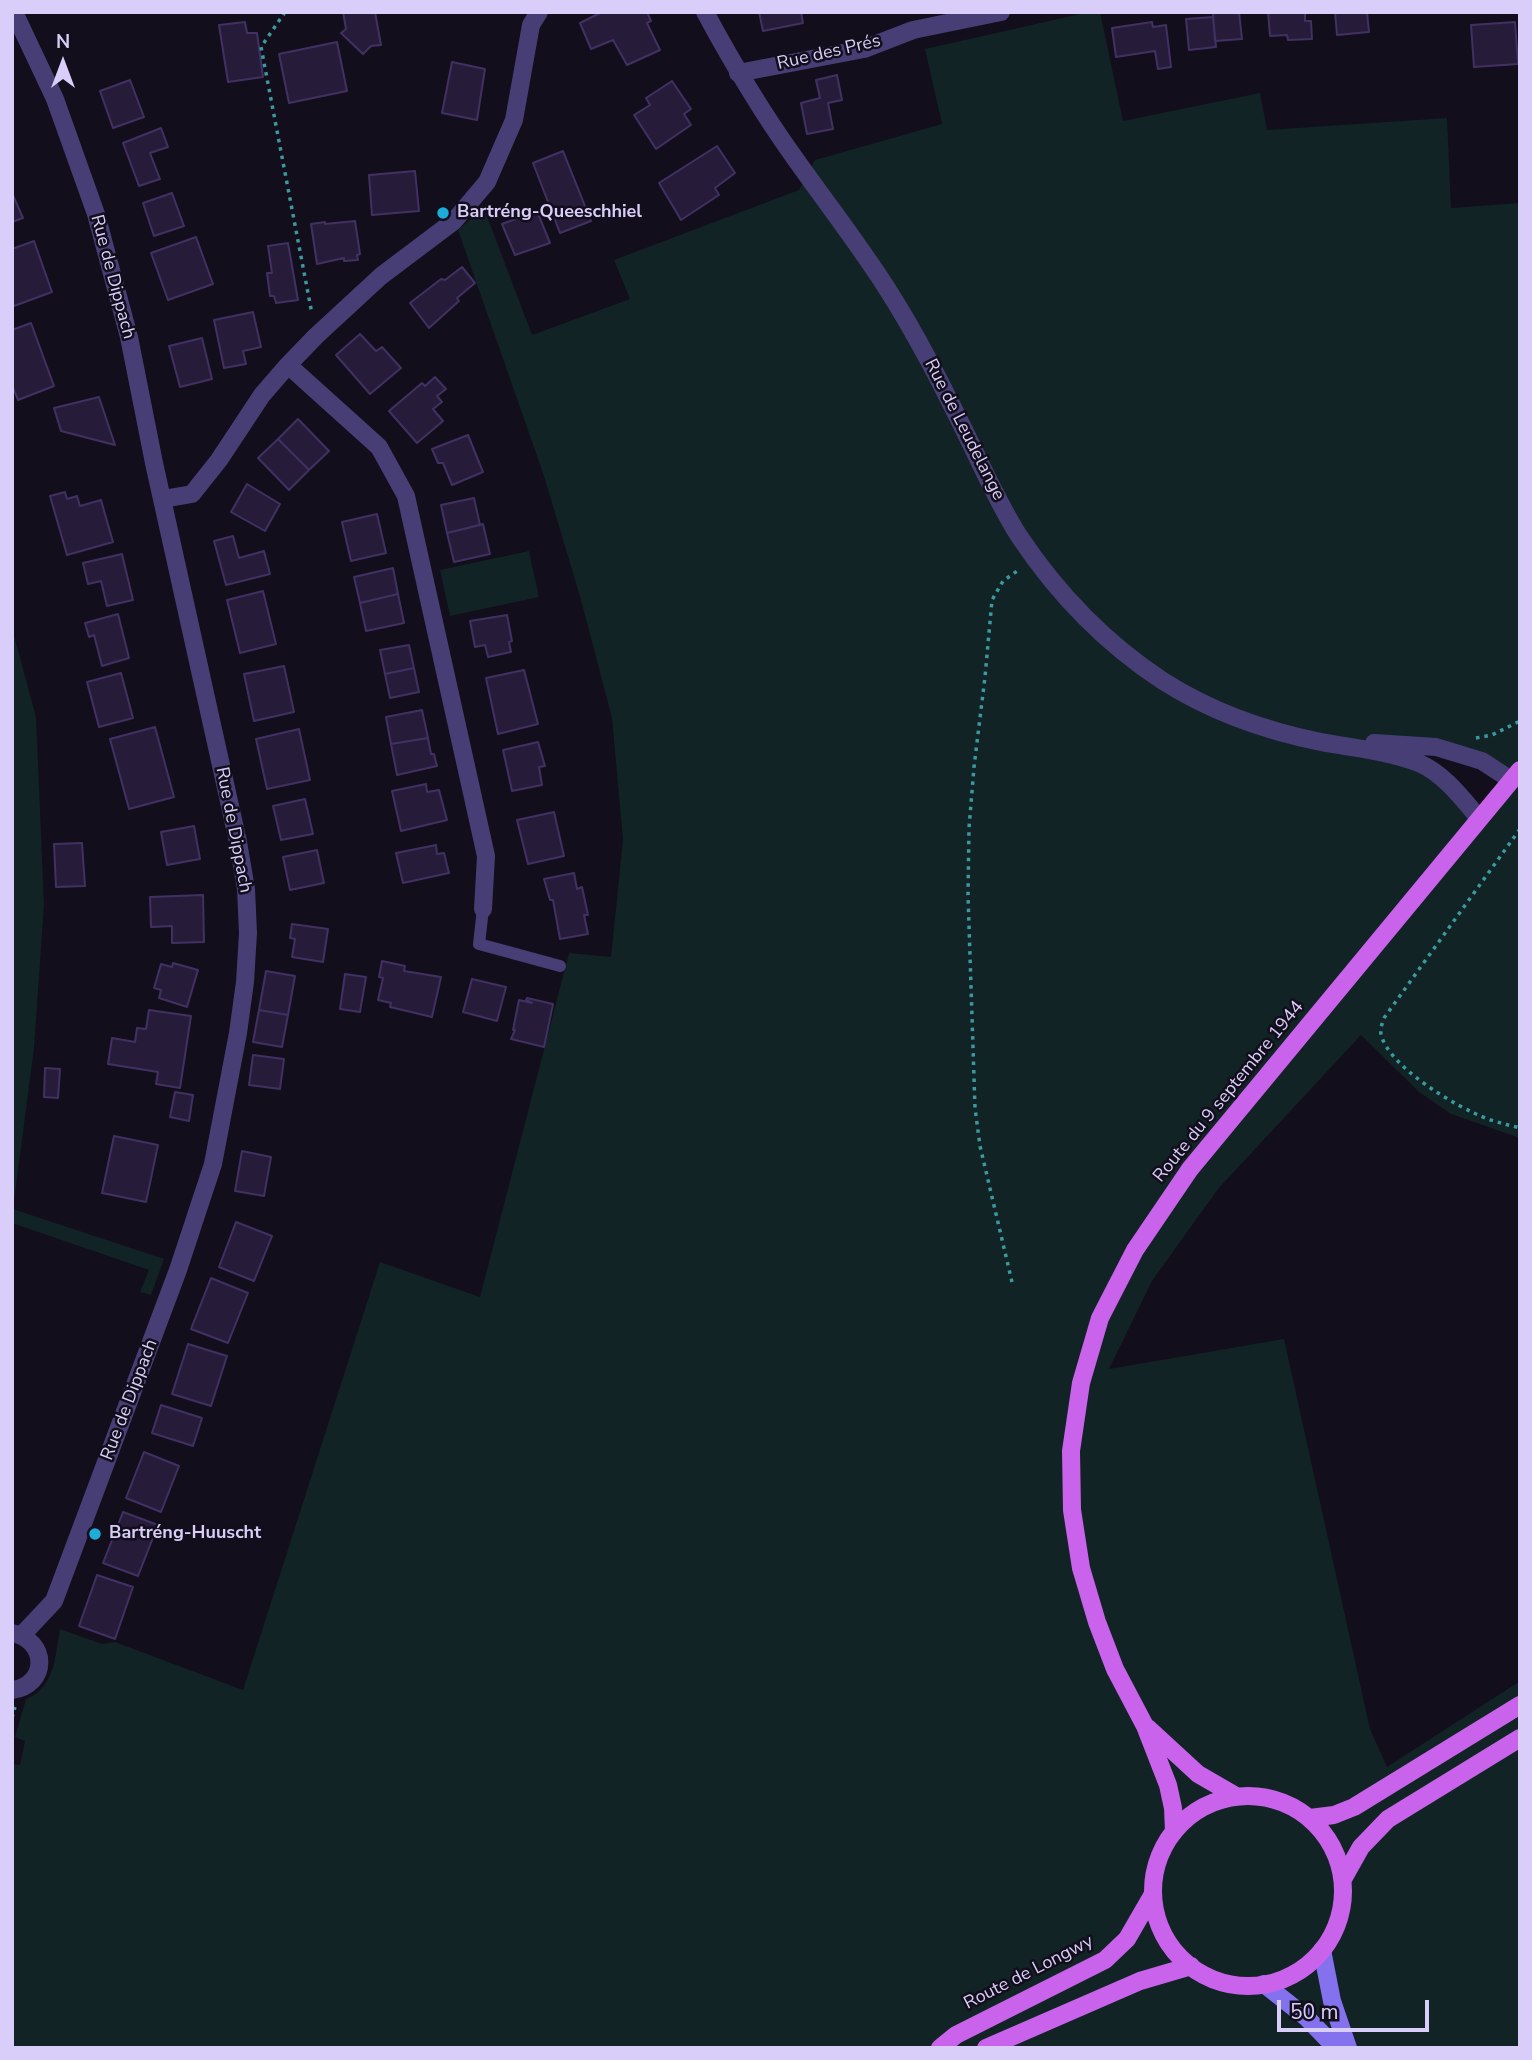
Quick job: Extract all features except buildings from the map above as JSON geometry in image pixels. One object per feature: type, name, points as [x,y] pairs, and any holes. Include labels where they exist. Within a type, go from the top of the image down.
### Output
[{"type":"main road","name":"Route du 9 septembre 1944","points":[[1146,1726],[1115,1669],[1097,1622],[1081,1568],[1072,1510],[1073,1437],[1081,1383],[1100,1318],[1135,1250],[1190,1169],[1516,775]]},
{"type":"main road","points":[[1310,1818],[1334,1815],[1354,1807],[1520,1705]]},
{"type":"main road","points":[[1146,1726],[1198,1773],[1236,1796]]},
{"type":"main road","points":[[1146,1726],[1168,1785],[1174,1832]]},
{"type":"main road","points":[[1343,1879],[1361,1847],[1388,1819],[1520,1738]]},
{"type":"main road","points":[[1236,1796],[1262,1797],[1287,1804],[1310,1818],[1332,1846],[1343,1879],[1343,1904],[1335,1929],[1322,1950],[1306,1966],[1286,1978],[1264,1984],[1238,1985],[1213,1979],[1191,1966],[1176,1952],[1164,1935],[1153,1894],[1155,1872],[1162,1851],[1174,1832],[1191,1815],[1213,1803],[1236,1796]]},
{"type":"main road","name":"Route de Longwy","points":[[940,2048],[956,2035],[1105,1960],[1127,1939],[1153,1894]]},
{"type":"main road","points":[[1322,1950],[1332,2001],[1348,2048]]},
{"type":"main road","points":[[986,2048],[1140,1980],[1191,1966]]},
{"type":"main road","points":[[1264,1984],[1307,2018],[1336,2048]]},
{"type":"street","name":"Rue de Dippach","points":[[12,1690],[21,1689],[37,1675],[40,1665],[37,1648],[31,1641],[17,1634],[54,1601],[178,1270],[213,1164],[238,1033],[248,933],[246,889],[238,842],[129,337],[96,214],[55,99],[18,33],[14,12]]},
{"type":"street","points":[[163,499],[192,494],[219,460],[262,395],[288,365],[381,276],[454,221],[487,182],[513,120],[531,25],[538,12]]},
{"type":"street","name":"Rue de Leudelange","points":[[705,12],[738,74],[887,288],[930,362],[1011,521],[1034,558],[1059,590],[1097,630],[1163,680],[1207,705],[1245,720],[1318,741],[1388,754],[1421,764],[1450,785],[1479,818]]},
{"type":"street","name":"Rue des Prés","points":[[738,74],[864,49],[913,30],[1001,12]]},
{"type":"street","points":[[288,365],[379,447],[406,496],[486,856],[483,909]]},
{"type":"street","name":"Rue de Leudelange","points":[[1318,741],[1436,747],[1516,775]]},
{"type":"lane","points":[[483,909],[479,944],[560,966]]},
{"type":"path","points":[[285,12],[261,47],[316,336]]},
{"type":"path","points":[[1012,1282],[980,1146],[975,1108],[968,895],[969,828],[992,600],[1003,581],[1034,558]]},
{"type":"path","points":[[1469,740],[1492,734],[1520,721]]},
{"type":"path","points":[[1520,829],[1384,1018],[1380,1032],[1388,1050],[1428,1087],[1487,1119],[1520,1128]]},
{"type":"shaded area","points":[[1089,12],[1100,12],[1123,121],[1260,93],[1267,130],[1447,118],[1451,208],[1520,203],[1520,1138],[1451,1114],[1419,1092],[1361,1035],[1218,1189],[1152,1281],[1109,1369],[1284,1339],[1370,1729],[1387,1767],[1520,1681],[1520,2048],[12,2048],[12,1764],[20,1765],[25,1741],[15,1737],[26,1699],[43,1687],[52,1670],[60,1629],[102,1644],[115,1642],[243,1690],[380,1262],[480,1297],[569,953],[611,957],[623,840],[612,718],[544,476],[458,230],[484,208],[532,335],[630,299],[614,260],[799,190],[815,160],[942,124],[925,49]],"holes":[[[1436,747],[1511,780],[1479,818],[1450,785],[1388,754]]]},
{"type":"shaded area","points":[[529,551],[539,597],[450,616],[440,570]]},
{"type":"shaded area","points":[[12,628],[36,717],[44,905],[34,1048],[13,1209],[164,1259],[151,1295],[140,1292],[149,1270],[12,1223]]},
{"type":"place","name":"Bartréng-Queeschhiel","points":[[443,213]]},
{"type":"place","name":"Bartréng-Huuscht","points":[[95,1534]]}]
